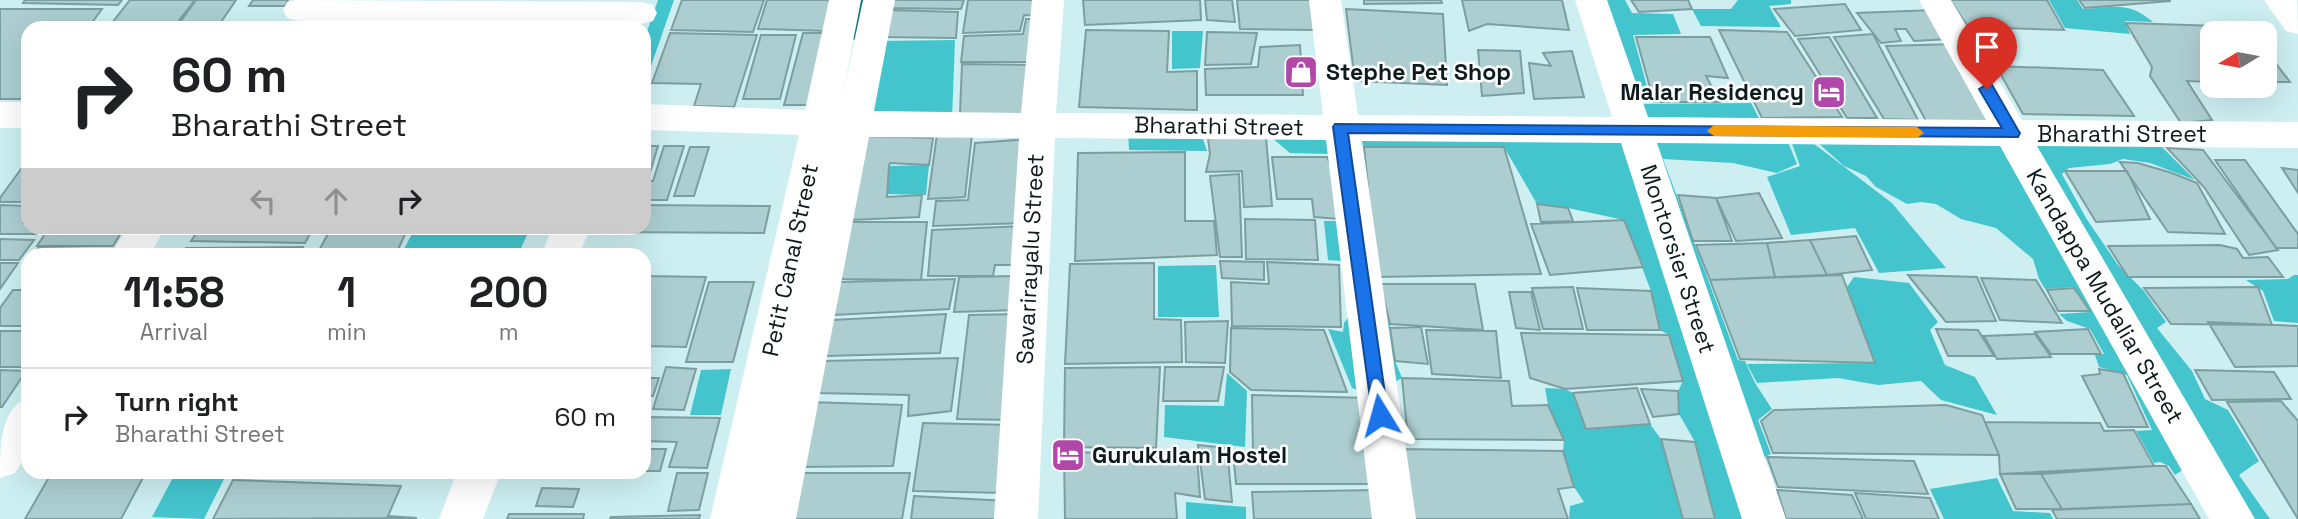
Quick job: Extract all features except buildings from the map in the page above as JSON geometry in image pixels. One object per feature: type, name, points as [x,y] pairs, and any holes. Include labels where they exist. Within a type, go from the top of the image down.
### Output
[{"type":"street","name":"Petit Canal Street","points":[[774,519],[837,123],[845,0]]},
{"type":"street","name":"Petit Canal Street","points":[[732,519],[781,306],[878,0]]},
{"type":"street","name":"Savarirayalu Street","points":[[1016,519],[1038,125],[1048,0]]},
{"type":"street","points":[[1325,0],[1394,519]]},
{"type":"street","name":"Montorsier Street","points":[[1591,0],[1764,519]]},
{"type":"street","name":"Kandappa Mudaliar Street","points":[[1935,0],[2233,519]]},
{"type":"street","points":[[2280,0],[2298,23]]},
{"type":"street","points":[[299,10],[641,14]]},
{"type":"street","name":"Bharathi Street","points":[[651,117],[837,123],[2298,135]]},
{"type":"street","points":[[0,459],[21,426]]},
{"type":"street","points":[[461,519],[475,479]]},
{"type":"shaded area","points":[[658,0],[674,0],[651,66],[651,21]]},
{"type":"shaded area","points":[[1596,0],[1625,0],[1632,13],[1673,14],[1681,34],[1633,35],[1651,101],[1631,100]]},
{"type":"shaded area","points":[[1738,0],[1791,0],[1791,4],[1769,6],[1781,27],[1701,26],[1692,9],[1731,9]]},
{"type":"shaded area","points":[[2049,0],[2077,0],[2083,9],[2128,8],[2153,22],[2125,21],[2130,34],[2065,28]]},
{"type":"shaded area","points":[[1172,31],[1203,31],[1200,68],[1172,69]]},
{"type":"shaded area","points":[[955,40],[952,119],[862,117],[878,41]]},
{"type":"shaded area","points":[[1751,103],[1763,126],[1639,125],[1633,104]]},
{"type":"shaded area","points":[[1342,128],[1632,133],[1762,519],[1715,519],[1695,442],[1679,414],[1678,391],[1683,381],[1669,335],[1660,330],[1651,291],[1624,220],[1537,204],[1504,147],[1364,148],[1377,284],[1390,324],[1395,361],[1402,378],[1389,385]]},
{"type":"shaded area","points":[[1128,129],[1200,130],[1207,151],[1129,150]]},
{"type":"shaded area","points":[[1336,131],[1329,154],[1290,153],[1265,132]]},
{"type":"shaded area","points":[[1639,133],[1785,135],[1797,164],[1777,173],[1733,163],[1663,159],[1738,360],[1745,361],[1772,409],[1758,420],[1771,454],[1765,457],[1774,489]]},
{"type":"shaded area","points":[[1809,135],[2011,135],[2196,461],[2175,475],[2169,466],[2160,462],[2154,463],[2136,431],[2152,430],[2127,375],[2099,367],[2095,355],[2104,354],[2090,329],[2067,321],[2059,314],[2090,312],[2074,287],[2045,289],[2033,259],[1996,228],[1961,219],[1936,204],[1907,204],[1876,187],[1866,176],[1844,166]]},
{"type":"shaded area","points":[[2015,135],[2152,137],[2195,180],[2150,163],[2123,159],[2110,164],[2069,168],[2062,174],[2086,218],[2118,265],[2144,291],[2166,322],[2157,328],[2192,371],[2205,399],[2228,410],[2259,461],[2239,475],[2270,519],[2248,519]]},
{"type":"shaded area","points":[[1805,137],[1892,203],[1946,268],[1879,273],[1855,228],[1791,235],[1767,177],[1800,166],[1790,138]]},
{"type":"shaded area","points":[[929,165],[926,195],[887,194],[889,166]]},
{"type":"shaded area","points":[[1324,221],[1348,221],[1354,262],[1328,260]]},
{"type":"shaded area","points":[[411,235],[527,235],[521,248],[405,248]]},
{"type":"shaded area","points":[[1216,265],[1219,317],[1158,317],[1158,266]]},
{"type":"shaded area","points":[[2298,275],[2298,323],[2274,321],[2263,291],[2246,280],[2288,279]]},
{"type":"shaded area","points":[[1854,277],[1909,283],[1938,322],[1930,330],[1945,365],[1975,377],[1997,415],[1941,400],[1921,381],[1878,385],[1838,378],[1757,383],[1747,364],[1874,363],[1847,287]]},
{"type":"shaded area","points":[[1359,302],[1368,394],[1352,388],[1328,329],[1343,332],[1344,323]]},
{"type":"shaded area","points":[[731,369],[721,415],[690,415],[701,370]]},
{"type":"shaded area","points":[[1227,373],[1247,391],[1245,447],[1164,437],[1165,405],[1224,406]]},
{"type":"shaded area","points":[[1545,388],[1565,389],[1573,393],[1586,429],[1650,424],[1661,439],[1683,519],[1569,519],[1570,506],[1584,502],[1574,487],[1563,451],[1564,440],[1548,405]]},
{"type":"shaded area","points":[[1997,478],[2013,511],[2050,513],[2053,519],[1944,519],[1930,489]]},
{"type":"shaded area","points":[[172,479],[224,479],[204,519],[152,517]]},
{"type":"shaded area","points":[[1186,502],[1246,507],[1246,519],[1186,519]]},
{"type":"waterway","points":[[854,36],[861,0]]},
{"type":"slow traffic","points":[[1714,131],[1917,133]]},
{"type":"place","name":"Stephe Pet Shop","points":[[1301,72]]},
{"type":"place","name":"Malar Residency","points":[[1829,92]]},
{"type":"place","name":"Gurukulam Hostel","points":[[1068,455]]},
{"type":"route","points":[[1380,415],[1340,127],[2012,133],[1987,89]]}]
